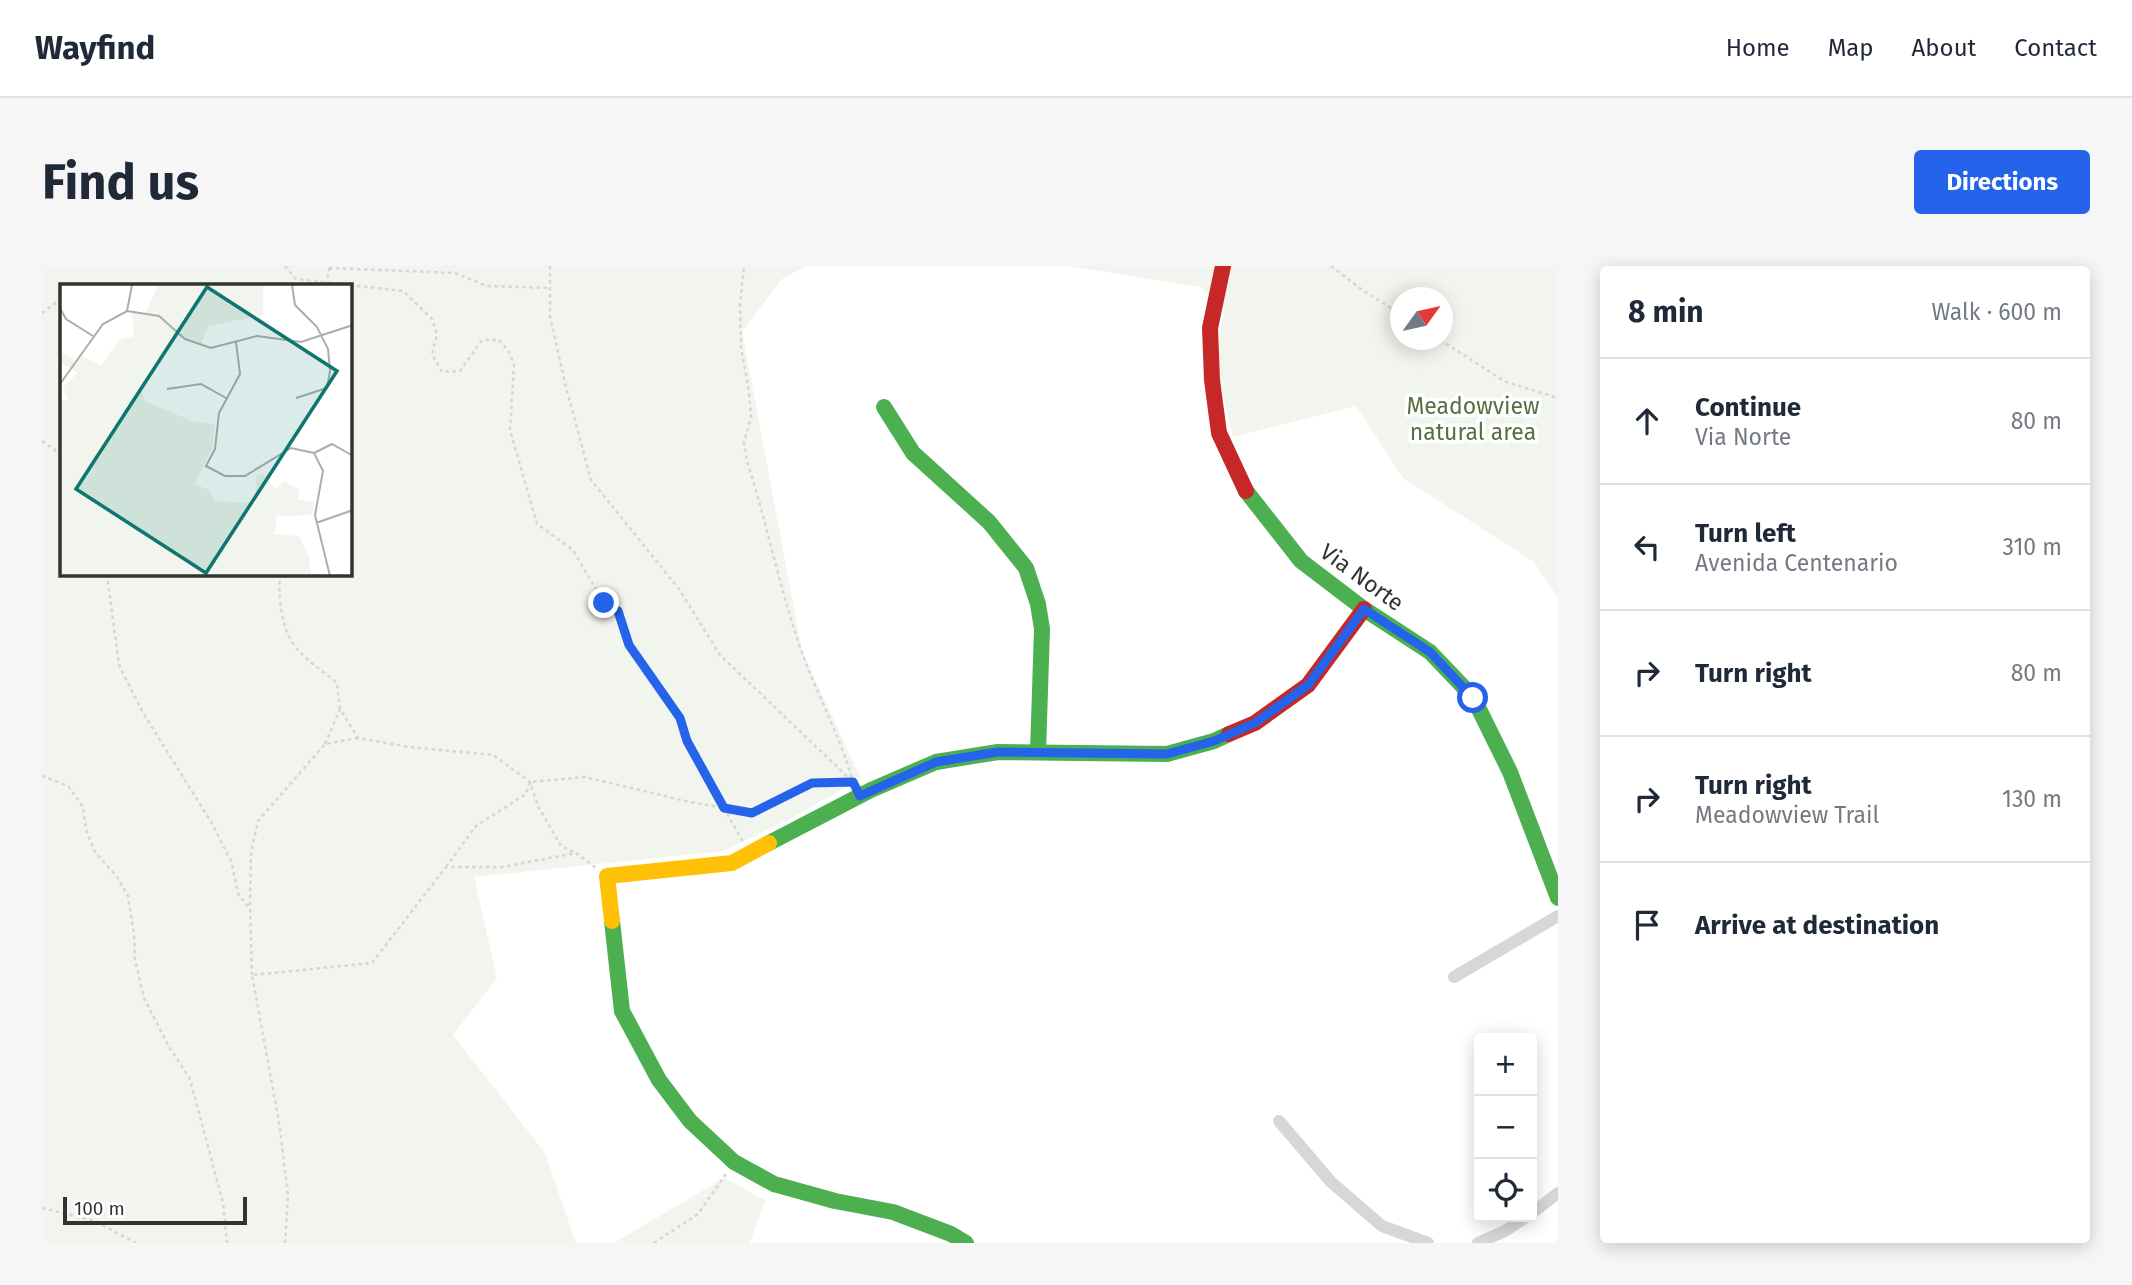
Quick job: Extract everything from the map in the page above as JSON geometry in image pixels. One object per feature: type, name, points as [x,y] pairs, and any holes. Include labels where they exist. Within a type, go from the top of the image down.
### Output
[{"type":"street","name":"Via Norte","points":[[1223,266],[1210,328],[1212,380],[1219,433],[1249,497],[1301,561],[1364,609],[1430,652],[1473,698],[1510,772],[1558,898]]},
{"type":"street","points":[[884,407],[913,453],[989,522],[1026,568],[1038,604],[1042,629],[1038,752]]},
{"type":"street","points":[[966,1243],[951,1234],[892,1212],[835,1201],[774,1184],[734,1161],[690,1121],[659,1080],[622,1011],[607,876],[732,863],[856,789],[936,762],[998,752],[1167,754],[1214,741],[1255,723],[1308,685],[1364,609]]},
{"type":"street","points":[[1454,977],[1558,916]]},
{"type":"street","points":[[1279,1121],[1331,1182],[1382,1226],[1428,1243]]},
{"type":"street","points":[[1537,1209],[1558,1193]]},
{"type":"street","points":[[1478,1243],[1518,1222]]},
{"type":"path","points":[[285,266],[296,279],[326,284],[330,267],[455,273],[487,286],[550,288]]},
{"type":"path","points":[[550,266],[550,316],[591,480],[679,589],[720,655],[856,789]]},
{"type":"path","points":[[744,266],[740,304],[741,347],[751,418],[744,442],[747,461],[799,646],[844,751],[856,789]]},
{"type":"path","points":[[1331,266],[1390,307]]},
{"type":"path","points":[[352,285],[402,291],[432,319],[437,334],[432,354],[442,372],[460,371],[482,340],[499,340],[509,352],[514,365],[510,430],[537,524],[573,550],[604,603],[618,611],[629,645],[680,718],[687,741],[749,854]]},
{"type":"path","points":[[42,313],[60,300]]},
{"type":"path","points":[[1453,348],[1506,382],[1558,398]]},
{"type":"path","points":[[42,442],[60,453]]},
{"type":"path","points":[[107,576],[119,664],[142,711],[211,822],[231,862],[239,896],[250,908]]},
{"type":"path","points":[[280,576],[282,615],[296,648],[337,683],[340,709],[358,738]]},
{"type":"path","points":[[285,1243],[288,1195],[284,1159],[252,975],[251,852],[258,821],[325,744],[340,709]]},
{"type":"path","points":[[325,744],[358,738],[409,747],[493,755],[530,782],[539,808],[561,846],[576,853],[607,876]]},
{"type":"path","points":[[42,776],[68,786],[83,807],[86,830],[95,852],[117,877],[128,896],[135,960],[144,998],[168,1045],[190,1079],[223,1203],[227,1243]]},
{"type":"path","points":[[530,782],[585,777],[752,813],[812,783],[856,789]]},
{"type":"path","points":[[252,975],[372,963],[476,826],[526,794],[530,782]]},
{"type":"path","points":[[446,867],[502,867],[576,853]]},
{"type":"path","points":[[654,1243],[698,1214],[734,1161]]},
{"type":"path","points":[[42,1208],[95,1221],[136,1243]]},
{"type":"green space","points":[[42,266],[806,266],[782,279],[742,331],[802,651],[861,779],[786,821],[723,851],[474,877],[497,978],[453,1035],[545,1153],[576,1243],[42,1243]]},
{"type":"green space","name":"Meadowview natural area","points":[[1068,266],[1558,266],[1558,598],[1534,562],[1403,478],[1356,406],[1233,437],[1220,382],[1219,344],[1224,307],[1201,287]]},
{"type":"green space","points":[[724,1178],[765,1200],[750,1243],[614,1243]]},
{"type":"traffic: fast","points":[[884,407],[913,453],[989,522],[1026,568],[1038,604],[1042,629],[1038,752]]},
{"type":"traffic: fast","points":[[1246,491],[1301,561],[1364,609],[1430,652],[1473,697],[1510,772],[1558,898]]},
{"type":"traffic: fast","points":[[769,843],[871,790],[936,762],[998,752],[1167,754],[1229,734]]},
{"type":"traffic: fast","points":[[612,921],[622,1011],[659,1080],[690,1121],[734,1162],[774,1184],[835,1201],[893,1212],[951,1234],[966,1243]]},
{"type":"traffic: slow","points":[[612,921],[607,876],[732,863],[769,843]]},
{"type":"traffic: jam","points":[[1223,266],[1210,328],[1212,380],[1219,433],[1246,491]]},
{"type":"traffic: jam","points":[[1229,734],[1255,723],[1308,685],[1364,609]]},
{"type":"route","points":[[604,603],[618,611],[629,645],[680,718],[687,741],[724,808],[752,813],[812,783],[853,782],[860,796],[936,762],[998,752],[1167,754],[1214,741],[1255,723],[1308,685],[1364,609],[1430,652],[1473,698]]}]
